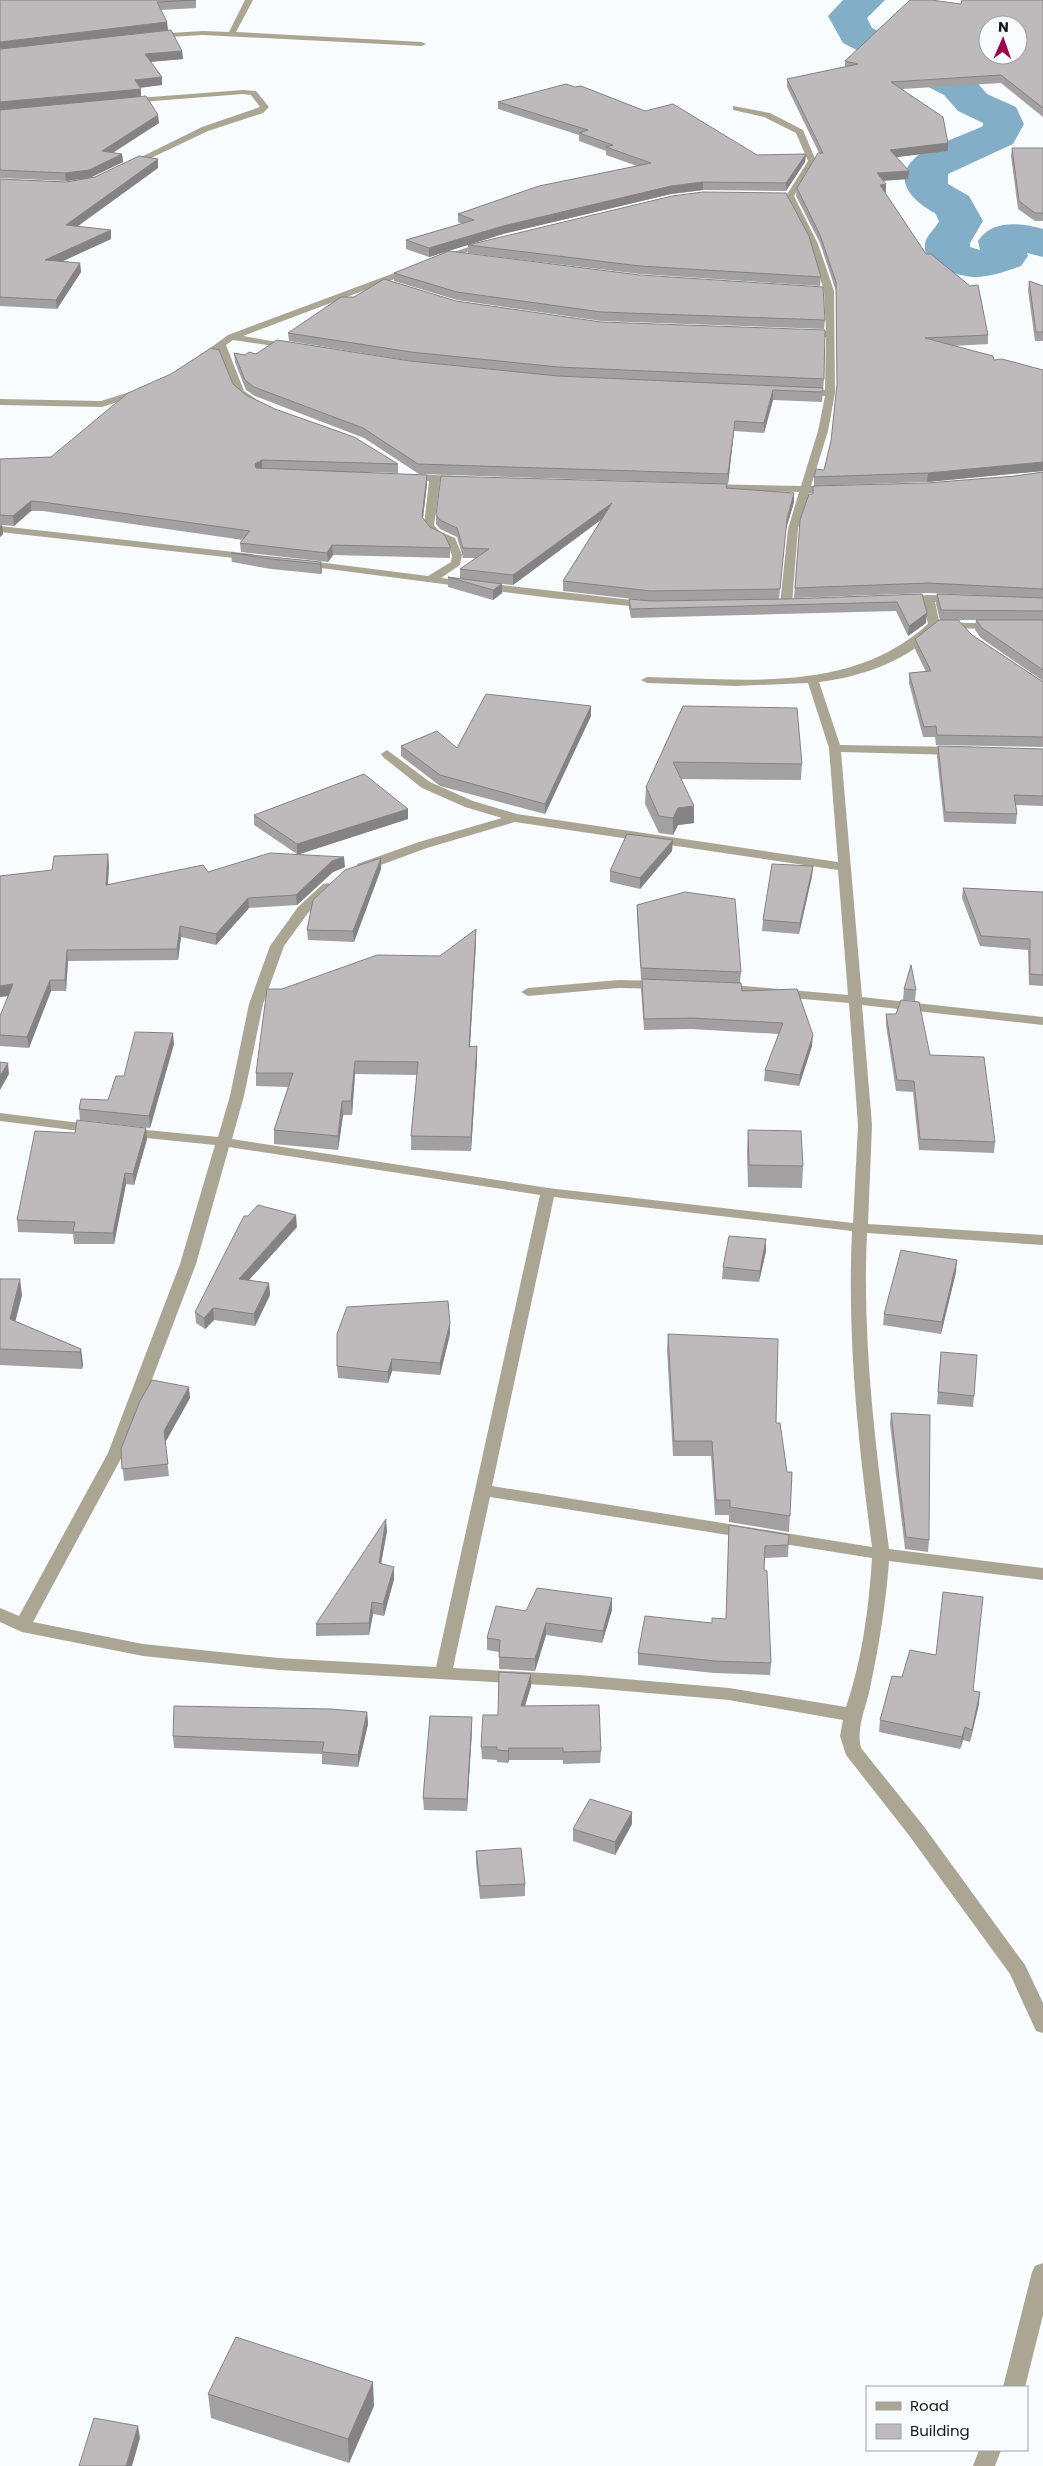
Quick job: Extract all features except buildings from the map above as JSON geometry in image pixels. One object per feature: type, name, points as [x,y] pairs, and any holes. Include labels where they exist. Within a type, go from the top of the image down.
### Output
[{"type":"street","points":[[232,35],[248,0]]},
{"type":"street","points":[[140,37],[194,34],[422,44]]},
{"type":"street","points":[[114,102],[243,92],[253,93],[265,107],[260,111],[205,128],[117,171]]},
{"type":"street","points":[[736,108],[767,115],[800,132],[812,161],[785,196],[814,244],[831,334],[830,393],[823,431],[793,529],[786,604]]},
{"type":"street","points":[[189,366],[231,337],[308,306],[380,282],[447,255],[498,240]]},
{"type":"street","points":[[447,255],[475,260]]},
{"type":"street","points":[[380,282],[397,287]]},
{"type":"street","points":[[793,333],[831,334]]},
{"type":"street","points":[[231,337],[297,348]]},
{"type":"street","points":[[221,345],[240,392],[261,405]]},
{"type":"street","points":[[0,402],[102,404],[151,387]]},
{"type":"street","points":[[791,392],[830,393]]},
{"type":"street","points":[[398,472],[416,478],[474,480]]},
{"type":"street","points":[[431,579],[456,563],[457,554],[451,540],[435,533],[429,526],[435,478]]},
{"type":"street","points":[[698,487],[843,490]]},
{"type":"street","points":[[0,529],[260,558]]},
{"type":"street","points":[[289,561],[551,595],[661,605]]},
{"type":"street","points":[[890,600],[928,598],[970,599]]},
{"type":"street","points":[[928,598],[934,626]]},
{"type":"street","points":[[647,680],[813,681],[841,675],[883,661],[912,644],[934,626],[1003,626]]},
{"type":"street","points":[[963,627],[976,641]]},
{"type":"street","points":[[813,681],[835,748],[856,1000],[865,1125],[857,1288],[866,1437],[881,1554],[878,1597],[861,1690],[849,1736],[852,1750],[915,1828],[1018,1970],[1043,2025]]},
{"type":"street","points":[[835,748],[974,751]]},
{"type":"street","points":[[387,754],[426,785],[469,804],[515,818],[844,867]]},
{"type":"street","points":[[22,1626],[116,1453],[188,1264],[225,1142],[237,1096],[256,1004],[277,946],[304,910],[344,874],[423,845],[515,818]]},
{"type":"street","points":[[528,992],[620,984],[678,986]]},
{"type":"street","points":[[706,987],[856,1000],[1043,1022]]},
{"type":"street","points":[[0,1117],[225,1142],[548,1192],[861,1228],[1043,1240]]},
{"type":"street","points":[[443,1674],[548,1192]]},
{"type":"street","points":[[483,1490],[881,1554],[1043,1574]]},
{"type":"street","points":[[0,1614],[22,1626],[143,1650],[279,1664],[579,1681],[729,1694],[853,1715]]},
{"type":"street","points":[[1014,2386],[1043,2272]]},
{"type":"street","points":[[984,2466],[990,2451]]},
{"type":"waterway","points":[[866,0],[847,16],[857,35],[960,87],[972,103],[1002,116],[1004,122],[1004,126],[998,135],[931,166],[927,173],[926,186],[935,196],[954,205],[961,221],[956,232],[948,241],[948,252],[963,261],[976,264],[989,262],[1005,256],[1000,241],[1011,237],[1022,237],[1043,244]]}]
